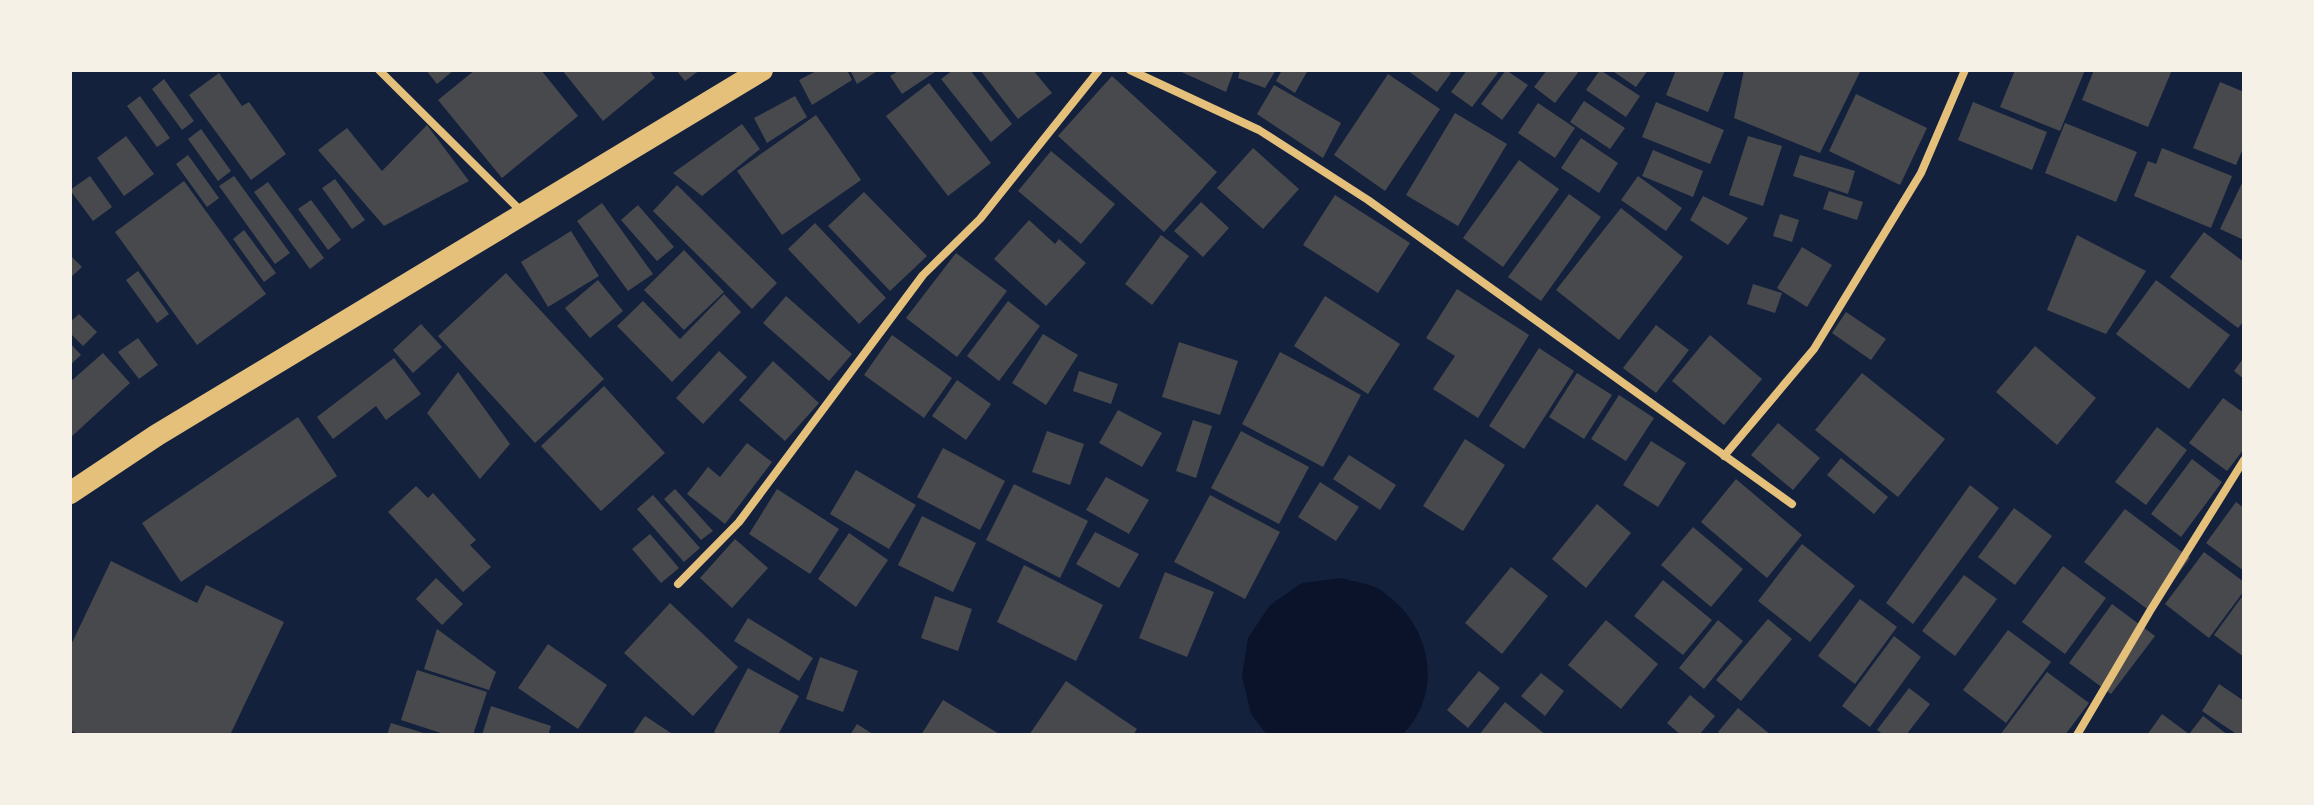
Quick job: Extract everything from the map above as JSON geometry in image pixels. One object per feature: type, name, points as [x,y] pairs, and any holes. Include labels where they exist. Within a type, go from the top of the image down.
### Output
[{"type":"highway","points":[[70,493],[157,435],[762,70]]},
{"type":"street","points":[[379,70],[524,214]]},
{"type":"street","points":[[678,584],[739,522],[923,275],[980,219],[1099,70]]},
{"type":"street","points":[[1130,70],[1259,130],[1368,200],[1792,504]]},
{"type":"street","points":[[1724,456],[1814,349],[1921,173],[1965,70]]},
{"type":"street","points":[[2077,735],[2244,460]]},
{"type":"water","points":[[1341,578],[1379,589],[1406,613],[1416,629],[1424,647],[1427,684],[1415,719],[1402,735],[1267,735],[1251,714],[1242,676],[1248,638],[1270,605],[1302,583]]},
{"type":"building","points":[[426,70],[454,70],[437,84]]},
{"type":"building","points":[[475,70],[541,70],[578,116],[502,178],[438,100]]},
{"type":"building","points":[[562,70],[649,70],[655,78],[603,121]]},
{"type":"building","points":[[676,70],[700,70],[685,81]]},
{"type":"building","points":[[818,70],[847,70],[852,80],[812,105],[799,80]]},
{"type":"building","points":[[850,70],[879,70],[857,84]]},
{"type":"building","points":[[900,70],[938,70],[902,94],[890,76]]},
{"type":"building","points":[[953,70],[970,70],[1012,124],[991,142],[941,79]]},
{"type":"building","points":[[980,70],[1033,70],[1052,93],[1018,119]]},
{"type":"building","points":[[1177,70],[1234,70],[1226,92]]},
{"type":"building","points":[[1240,70],[1276,70],[1265,88],[1238,78]]},
{"type":"building","points":[[1282,70],[1308,70],[1295,93],[1276,81]]},
{"type":"building","points":[[1407,70],[1447,70],[1451,73],[1437,92]]},
{"type":"building","points":[[1467,70],[1500,70],[1472,107],[1451,92]]},
{"type":"building","points":[[1506,70],[1528,85],[1502,120],[1481,104]]},
{"type":"building","points":[[1547,70],[1580,70],[1555,103],[1534,87]]},
{"type":"building","points":[[1600,70],[1640,96],[1626,117],[1586,90]]},
{"type":"building","points":[[1611,70],[1648,70],[1636,87]]},
{"type":"building","points":[[1676,70],[1725,70],[1708,112],[1666,95]]},
{"type":"building","points":[[1744,70],[1861,70],[1820,153],[1734,118]]},
{"type":"building","points":[[2015,70],[2085,70],[2060,131],[2000,107]]},
{"type":"building","points":[[2094,70],[2172,70],[2148,127],[2082,100]]},
{"type":"building","points":[[219,73],[242,106],[249,102],[286,154],[251,180],[189,95]]},
{"type":"building","points":[[1388,74],[1440,109],[1385,191],[1334,155]]},
{"type":"building","points":[[1112,76],[1217,172],[1164,232],[1058,136]]},
{"type":"building","points":[[164,79],[194,121],[182,130],[152,89]]},
{"type":"building","points":[[2220,82],[2244,92],[2244,146],[2236,165],[2193,148]]},
{"type":"building","points":[[929,83],[991,163],[948,196],[886,116]]},
{"type":"building","points":[[1274,85],[1341,123],[1323,158],[1257,114]]},
{"type":"building","points":[[1856,94],[1927,128],[1900,185],[1829,151]]},
{"type":"building","points":[[140,96],[170,138],[157,147],[127,106]]},
{"type":"building","points":[[795,96],[807,117],[767,143],[754,118]]},
{"type":"building","points":[[1584,101],[1625,128],[1610,149],[1570,122]]},
{"type":"building","points":[[1656,102],[1724,130],[1710,164],[1642,137]]},
{"type":"building","points":[[1973,102],[2047,132],[2032,170],[1958,140]]},
{"type":"building","points":[[1538,103],[1575,128],[1555,158],[1518,133]]},
{"type":"building","points":[[1455,113],[1507,144],[1458,226],[1406,195]]},
{"type":"building","points":[[816,115],[861,180],[782,235],[737,171]]},
{"type":"building","points":[[2065,123],[2137,152],[2116,202],[2045,173]]},
{"type":"building","points":[[742,124],[760,149],[702,196],[673,173]]},
{"type":"building","points":[[427,125],[469,181],[384,226],[318,150],[347,128],[382,171]]},
{"type":"building","points":[[201,129],[231,171],[218,181],[188,139]]},
{"type":"building","points":[[126,136],[154,174],[124,196],[97,158]]},
{"type":"building","points":[[1748,136],[1782,146],[1763,206],[1729,195]]},
{"type":"building","points":[[1581,138],[1618,163],[1599,193],[1561,168]]},
{"type":"building","points":[[1253,148],[1299,189],[1263,229],[1217,188]]},
{"type":"building","points":[[2162,148],[2232,176],[2211,228],[2134,196],[2148,161],[2156,164]]},
{"type":"building","points":[[1653,150],[1703,171],[1693,197],[1642,176]]},
{"type":"building","points":[[1051,151],[1115,204],[1081,244],[1018,191]]},
{"type":"building","points":[[188,155],[219,198],[207,207],[176,164]]},
{"type":"building","points":[[1800,155],[1855,171],[1848,194],[1793,176]]},
{"type":"building","points":[[1519,160],[1559,189],[1503,267],[1463,238]]},
{"type":"building","points":[[90,176],[112,207],[93,221],[70,190]]},
{"type":"building","points":[[234,176],[290,253],[275,264],[219,186]]},
{"type":"building","points":[[1638,176],[1682,208],[1666,231],[1621,200]]},
{"type":"building","points":[[335,179],[365,220],[352,229],[322,188]]},
{"type":"building","points":[[2244,179],[2244,240],[2220,229]]},
{"type":"building","points":[[184,181],[266,294],[197,345],[115,232]]},
{"type":"building","points":[[268,182],[324,258],[310,269],[254,192]]},
{"type":"building","points":[[677,185],[777,283],[752,309],[653,211]]},
{"type":"building","points":[[1829,191],[1863,202],[1857,220],[1823,209]]},
{"type":"building","points":[[864,192],[927,256],[890,291],[828,226]]},
{"type":"building","points":[[1569,194],[1601,217],[1541,301],[1508,277]]},
{"type":"building","points":[[1335,195],[1410,243],[1378,293],[1303,245]]},
{"type":"building","points":[[1703,196],[1748,218],[1728,245],[1690,220]]},
{"type":"building","points":[[311,200],[341,240],[328,250],[298,209]]},
{"type":"building","points":[[1201,202],[1229,228],[1203,257],[1174,231]]},
{"type":"building","points":[[602,203],[653,274],[628,291],[577,221]]},
{"type":"building","points":[[638,205],[674,247],[657,261],[621,220]]},
{"type":"building","points":[[1621,208],[1683,257],[1619,340],[1556,290]]},
{"type":"building","points":[[1780,214],[1799,220],[1792,242],[1773,236]]},
{"type":"building","points":[[1029,220],[1055,244],[1059,239],[1086,263],[1046,306],[994,259]]},
{"type":"building","points":[[815,223],[886,298],[859,324],[788,249]]},
{"type":"building","points":[[244,230],[276,273],[264,282],[233,239]]},
{"type":"building","points":[[571,231],[599,276],[548,307],[521,262]]},
{"type":"building","points":[[2204,232],[2244,262],[2244,321],[2238,328],[2170,277]]},
{"type":"building","points":[[1161,235],[1189,256],[1152,305],[1125,284]]},
{"type":"building","points":[[2077,235],[2146,271],[2106,334],[2047,310]]},
{"type":"building","points":[[1802,247],[1832,265],[1807,307],[1777,288]]},
{"type":"building","points":[[684,250],[724,292],[684,330],[644,290]]},
{"type":"building","points":[[956,253],[1007,291],[957,357],[906,318]]},
{"type":"building","points":[[70,255],[82,267],[70,278]]},
{"type":"building","points":[[138,271],[169,314],[157,323],[126,280]]},
{"type":"building","points":[[506,273],[604,379],[535,443],[438,336]]},
{"type":"building","points":[[598,280],[623,311],[590,338],[565,308]]},
{"type":"building","points":[[2156,280],[2230,335],[2189,389],[2116,334]]},
{"type":"building","points":[[1753,284],[1782,293],[1775,313],[1747,304]]},
{"type":"building","points":[[1457,289],[1529,335],[1478,418],[1433,389],[1455,356],[1426,338]]},
{"type":"building","points":[[724,294],[741,312],[672,382],[617,326],[643,301],[680,339]]},
{"type":"building","points":[[786,296],[852,354],[829,381],[763,323]]},
{"type":"building","points":[[1325,296],[1400,344],[1368,394],[1294,346]]},
{"type":"building","points":[[1008,301],[1040,326],[999,381],[967,356]]},
{"type":"building","points":[[1846,312],[1886,339],[1871,360],[1832,333]]},
{"type":"building","points":[[79,314],[97,332],[83,346],[70,333],[70,322]]},
{"type":"building","points":[[421,324],[442,347],[413,373],[393,350]]},
{"type":"building","points":[[1656,325],[1689,350],[1656,393],[1623,368]]},
{"type":"building","points":[[1043,334],[1078,355],[1046,405],[1012,383]]},
{"type":"building","points":[[892,335],[952,378],[924,418],[864,375]]},
{"type":"building","points":[[1710,335],[1762,379],[1724,425],[1672,381]]},
{"type":"building","points":[[138,338],[158,365],[139,379],[118,352]]},
{"type":"building","points":[[1179,342],[1238,361],[1220,415],[1162,397]]},
{"type":"building","points":[[70,343],[81,355],[70,365]]},
{"type":"building","points":[[2035,346],[2096,398],[2057,445],[1996,392]]},
{"type":"building","points":[[1539,348],[1574,371],[1524,449],[1489,426]]},
{"type":"building","points":[[719,351],[747,377],[703,424],[676,398]]},
{"type":"building","points":[[1280,352],[1361,395],[1323,467],[1242,424]]},
{"type":"building","points":[[103,353],[130,383],[70,438],[70,382]]},
{"type":"building","points":[[2244,357],[2244,379],[2234,371]]},
{"type":"building","points":[[394,358],[421,394],[386,420],[376,406],[333,439],[317,417]]},
{"type":"building","points":[[773,361],[819,403],[785,441],[739,400]]},
{"type":"building","points":[[1079,371],[1118,384],[1111,404],[1073,391]]},
{"type":"building","points":[[458,372],[510,444],[480,479],[427,413]]},
{"type":"building","points":[[1577,373],[1612,395],[1584,439],[1549,417]]},
{"type":"building","points":[[1862,373],[1945,439],[1898,497],[1815,430]]},
{"type":"building","points":[[957,380],[991,404],[966,440],[932,416]]},
{"type":"building","points":[[604,386],[665,453],[601,511],[541,446]]},
{"type":"building","points":[[1619,395],[1654,418],[1626,461],[1591,439]]},
{"type":"building","points":[[2223,398],[2244,413],[2244,449],[2227,471],[2189,443]]},
{"type":"building","points":[[1118,410],[1162,433],[1142,467],[1099,443]]},
{"type":"building","points":[[298,417],[337,476],[181,582],[142,523]]},
{"type":"building","points":[[1193,420],[1212,426],[1196,478],[1176,471]]},
{"type":"building","points":[[1778,423],[1820,458],[1793,490],[1751,455]]},
{"type":"building","points":[[2157,427],[2187,450],[2146,505],[2115,482]]},
{"type":"building","points":[[1047,431],[1084,444],[1070,485],[1032,472]]},
{"type":"building","points":[[1241,431],[1309,467],[1279,524],[1211,488]]},
{"type":"building","points":[[1465,439],[1505,465],[1463,531],[1423,506]]},
{"type":"building","points":[[1651,441],[1686,463],[1658,507],[1623,485]]},
{"type":"building","points":[[747,443],[772,462],[725,524],[687,494],[708,467],[720,477]]},
{"type":"building","points":[[943,448],[1005,481],[980,530],[917,497]]},
{"type":"building","points":[[1349,455],[1396,485],[1380,510],[1333,479]]},
{"type":"building","points":[[1841,458],[1888,497],[1874,514],[1827,475]]},
{"type":"building","points":[[2192,459],[2222,482],[2181,537],[2151,514]]},
{"type":"building","points":[[856,470],[916,505],[889,549],[830,514]]},
{"type":"building","points":[[1106,477],[1149,500],[1129,534],[1086,510]]},
{"type":"building","points":[[1736,479],[1802,535],[1767,578],[1701,522]]},
{"type":"building","points":[[1320,482],[1359,507],[1336,541],[1298,517]]},
{"type":"building","points":[[1014,484],[1088,521],[1060,578],[986,540]]},
{"type":"building","points":[[1970,485],[1999,508],[1913,624],[1886,603]]},
{"type":"building","points":[[416,486],[428,498],[433,493],[476,540],[470,545],[491,567],[463,592],[388,512]]},
{"type":"building","points":[[675,489],[713,531],[701,540],[664,499]]},
{"type":"building","points":[[777,489],[839,529],[810,574],[749,534]]},
{"type":"building","points":[[653,495],[700,548],[684,562],[637,509]]},
{"type":"building","points":[[1210,495],[1280,532],[1245,599],[1174,562]]},
{"type":"building","points":[[2236,502],[2244,508],[2244,571],[2206,543]]},
{"type":"building","points":[[1597,504],[1631,533],[1586,588],[1552,559]]},
{"type":"building","points":[[2014,508],[2052,536],[2015,585],[1978,557]]},
{"type":"building","points":[[2125,509],[2190,558],[2150,611],[2084,562]]},
{"type":"building","points":[[922,516],[976,543],[953,592],[898,565]]},
{"type":"building","points":[[1693,527],[1743,569],[1711,607],[1661,565]]},
{"type":"building","points":[[1095,532],[1139,554],[1119,588],[1076,564]]},
{"type":"building","points":[[849,533],[888,560],[856,607],[818,579]]},
{"type":"building","points":[[650,534],[679,568],[661,583],[632,549]]},
{"type":"building","points":[[735,539],[768,568],[732,608],[700,578]]},
{"type":"building","points":[[1802,544],[1855,586],[1810,642],[1758,601]]},
{"type":"building","points":[[2204,552],[2244,582],[2244,591],[2209,638],[2165,604]]},
{"type":"building","points":[[111,561],[197,603],[206,585],[284,622],[230,735],[80,735],[70,730],[70,647]]},
{"type":"building","points":[[1024,565],[1103,605],[1076,661],[997,622]]},
{"type":"building","points":[[2063,566],[2106,598],[2065,654],[2022,622]]},
{"type":"building","points":[[1511,567],[1548,596],[1502,654],[1465,623]]},
{"type":"building","points":[[1165,572],[1214,592],[1187,657],[1139,638]]},
{"type":"building","points":[[1964,575],[1997,599],[1955,656],[1922,631]]},
{"type":"building","points":[[436,578],[463,604],[442,625],[416,599]]},
{"type":"building","points":[[1663,580],[1712,620],[1683,655],[1634,616]]},
{"type":"building","points":[[2244,594],[2244,657],[2214,635]]},
{"type":"building","points":[[935,596],[972,609],[958,651],[921,638]]},
{"type":"building","points":[[1860,599],[1897,627],[1855,684],[1818,656]]},
{"type":"building","points":[[670,603],[738,667],[693,716],[624,653]]},
{"type":"building","points":[[2112,604],[2155,636],[2111,694],[2069,663]]},
{"type":"building","points":[[748,618],[813,658],[799,681],[734,641]]},
{"type":"building","points":[[1768,619],[1792,639],[1741,701],[1716,680]]},
{"type":"building","points":[[1606,620],[1658,664],[1621,709],[1568,665]]},
{"type":"building","points":[[1718,620],[1743,641],[1704,689],[1679,668]]},
{"type":"building","points":[[437,629],[496,672],[489,690],[424,669]]},
{"type":"building","points":[[2008,630],[2051,662],[2006,723],[1963,690]]},
{"type":"building","points":[[1894,636],[1921,657],[1870,727],[1842,706]]},
{"type":"building","points":[[548,644],[607,685],[578,729],[518,688]]},
{"type":"building","points":[[820,657],[858,671],[843,712],[806,699]]},
{"type":"building","points":[[748,668],[799,696],[778,735],[719,735],[714,732]]},
{"type":"building","points":[[417,670],[487,692],[473,735],[447,735],[401,720]]},
{"type":"building","points":[[1479,671],[1500,688],[1468,728],[1447,710]]},
{"type":"building","points":[[2047,672],[2089,703],[2065,735],[2000,735]]},
{"type":"building","points":[[1541,673],[1564,691],[1545,716],[1521,696]]},
{"type":"building","points":[[1066,681],[1137,729],[1133,735],[1029,735]]},
{"type":"building","points":[[2219,684],[2244,701],[2244,735],[2238,735],[2202,711]]},
{"type":"building","points":[[1909,688],[1930,704],[1906,735],[1884,735],[1877,730]]},
{"type":"building","points":[[1690,695],[1715,716],[1699,735],[1681,735],[1667,723]]},
{"type":"building","points":[[943,700],[1001,735],[921,735]]},
{"type":"building","points":[[1505,702],[1546,735],[1479,735]]},
{"type":"building","points":[[491,706],[551,726],[548,735],[482,735]]},
{"type":"building","points":[[1738,708],[1771,735],[1722,735],[1718,732]]},
{"type":"building","points":[[2162,714],[2189,734],[2203,716],[2228,735],[2147,735]]},
{"type":"building","points":[[645,716],[674,735],[632,735]]},
{"type":"building","points":[[391,723],[427,734],[427,735],[387,735]]},
{"type":"building","points":[[857,724],[874,735],[850,735]]}]
